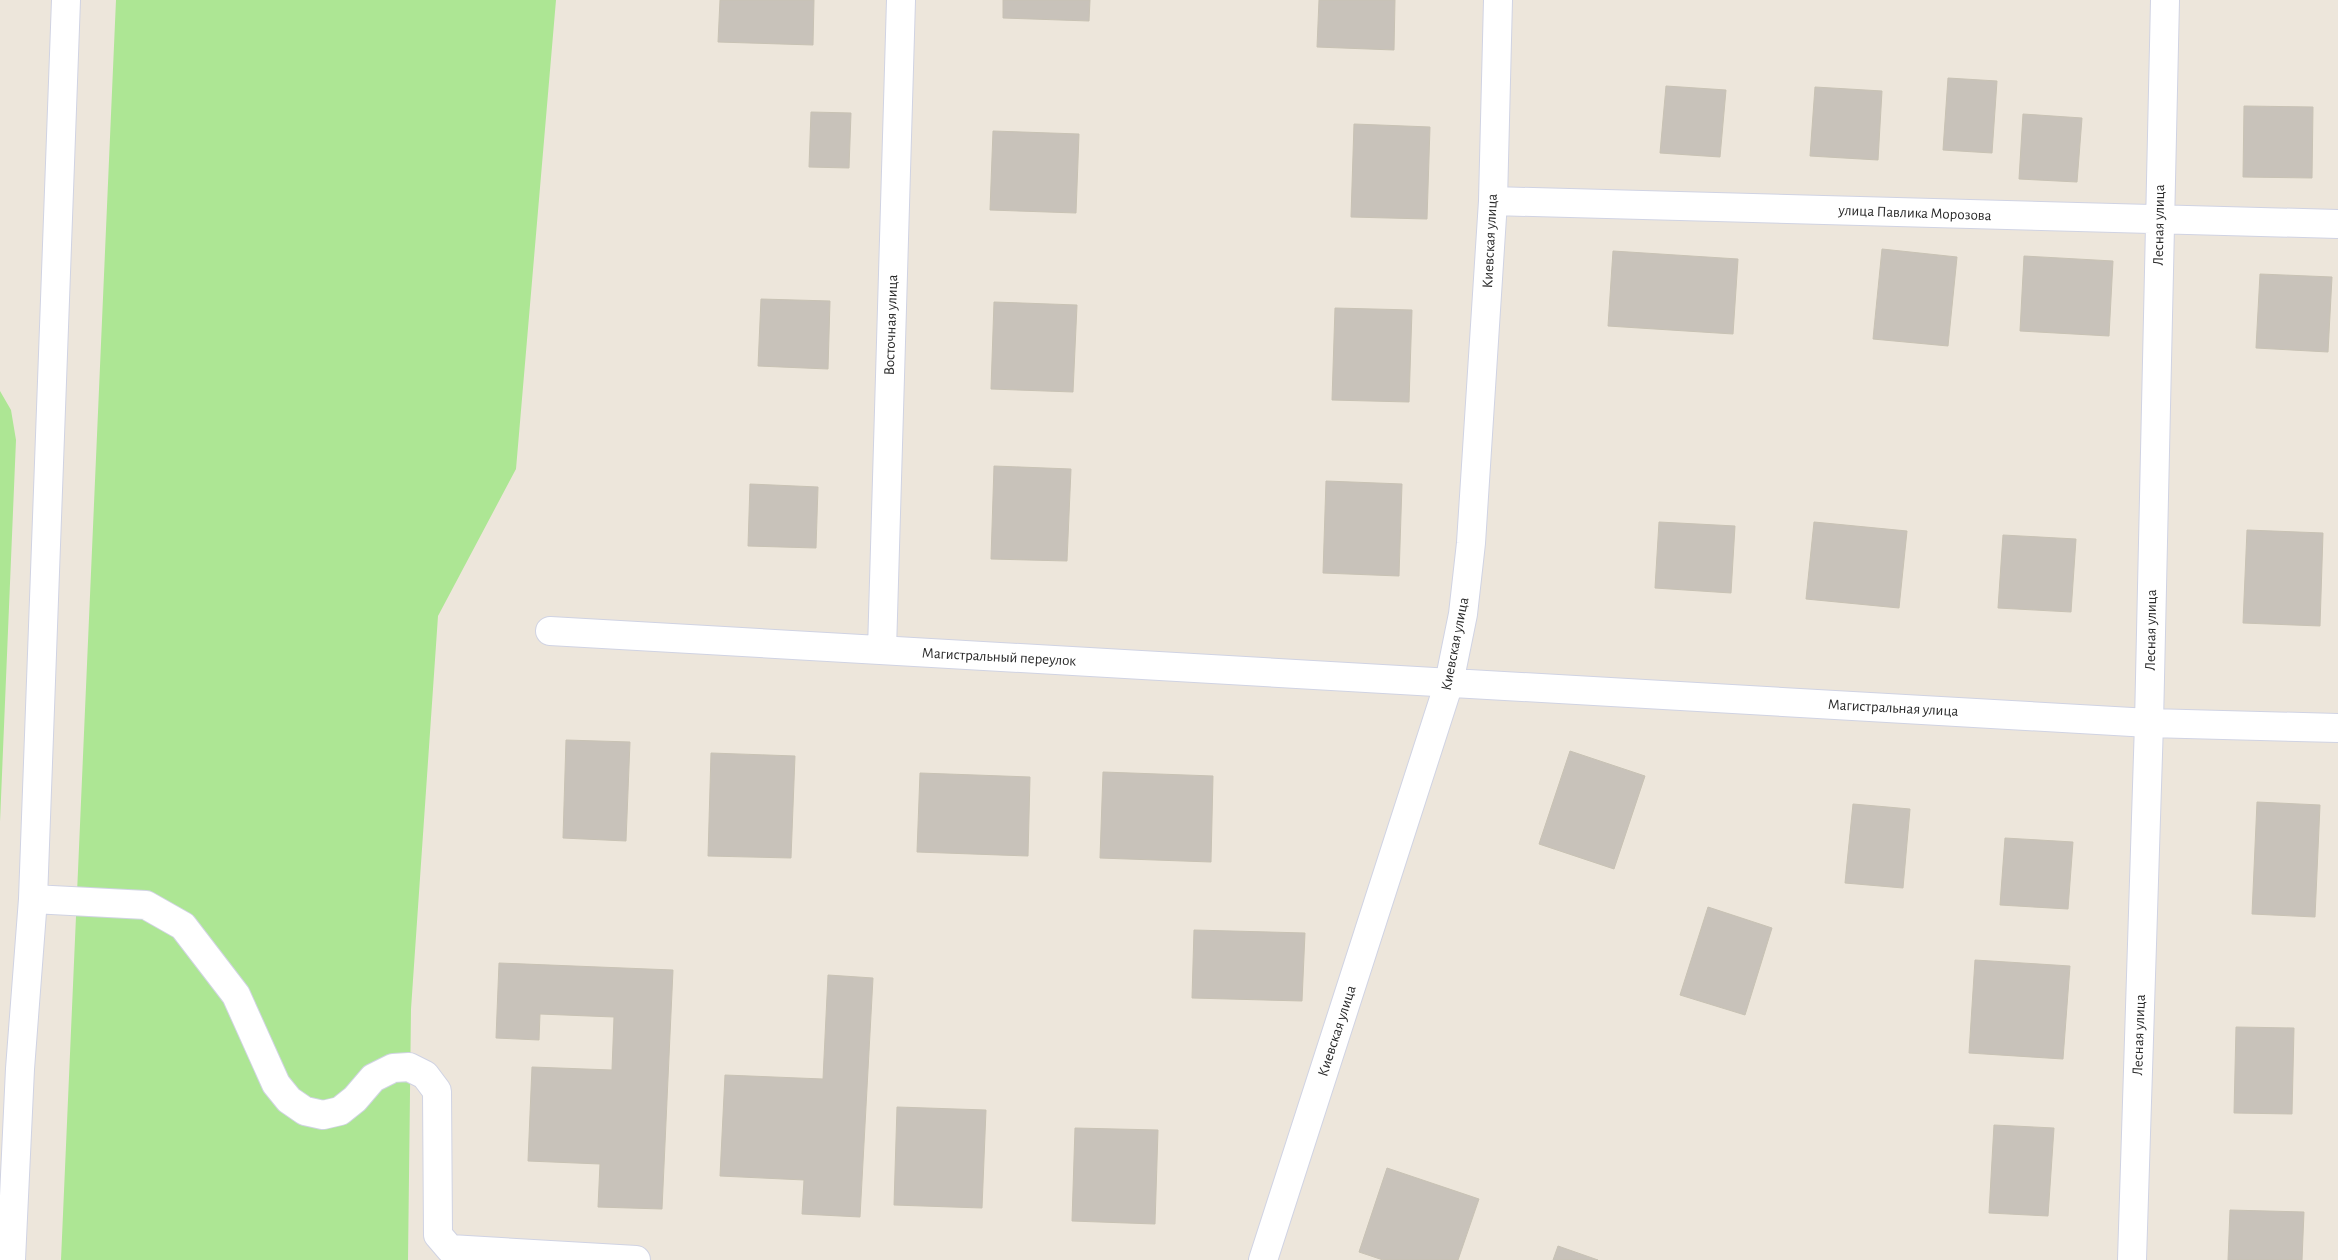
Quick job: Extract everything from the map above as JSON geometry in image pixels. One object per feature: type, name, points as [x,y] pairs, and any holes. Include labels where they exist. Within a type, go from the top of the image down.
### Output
[{"type":"street","points":[[12,1260],[20,1069],[33,899],[66,0]]},
{"type":"street","name":"Восточная улица","points":[[882,650],[901,0]]},
{"type":"street","name":"Киевская улица","points":[[1263,1260],[1449,683],[1463,614],[1471,543],[1493,201],[1498,0]]},
{"type":"street","name":"Лесная улица","points":[[2132,1260],[2149,723],[2159,220],[2166,0]]},
{"type":"street","name":"улица Павлика Морозова","points":[[1493,201],[2338,224]]},
{"type":"street","name":"Магистральный переулок","points":[[550,631],[1449,683]]},
{"type":"street","name":"Магистральная улица","points":[[1449,683],[2149,723],[2338,728]]},
{"type":"street","points":[[33,899],[146,905],[183,926],[236,995],[276,1084],[290,1100],[305,1111],[323,1114],[340,1111],[355,1099],[373,1078],[393,1068],[409,1067],[425,1076],[437,1092],[438,1236],[450,1249],[636,1260]]},
{"type":"green space","points":[[116,0],[556,0],[516,469],[438,616],[411,1009],[408,1260],[61,1260]]},
{"type":"green space","points":[[0,391],[11,410],[16,440],[0,822]]},
{"type":"building","points":[[720,0],[814,0],[813,45],[718,42]]},
{"type":"building","points":[[1003,0],[1090,0],[1089,21],[1003,18]]},
{"type":"building","points":[[1319,0],[1395,0],[1394,50],[1317,47]]},
{"type":"building","points":[[1948,78],[1997,81],[1992,153],[1943,150]]},
{"type":"building","points":[[1666,86],[1726,90],[1720,157],[1660,153]]},
{"type":"building","points":[[1815,87],[1882,91],[1878,160],[1810,156]]},
{"type":"building","points":[[2244,106],[2313,107],[2312,178],[2243,177]]},
{"type":"building","points":[[811,112],[851,113],[849,168],[809,167]]},
{"type":"building","points":[[2023,114],[2082,118],[2077,182],[2019,179]]},
{"type":"building","points":[[1354,124],[1430,127],[1427,219],[1351,217]]},
{"type":"building","points":[[993,131],[1079,134],[1076,213],[990,210]]},
{"type":"building","points":[[1882,249],[1957,257],[1948,346],[1873,339]]},
{"type":"building","points":[[1613,251],[1738,259],[1733,334],[1608,326]]},
{"type":"building","points":[[2024,256],[2113,261],[2109,336],[2020,331]]},
{"type":"building","points":[[2260,274],[2332,277],[2328,352],[2256,348]]},
{"type":"building","points":[[761,299],[830,301],[828,369],[758,366]]},
{"type":"building","points":[[994,302],[1077,305],[1073,392],[991,389]]},
{"type":"building","points":[[1335,308],[1412,310],[1409,402],[1332,400]]},
{"type":"building","points":[[994,466],[1071,469],[1067,561],[991,559]]},
{"type":"building","points":[[1326,481],[1402,484],[1399,576],[1323,573]]},
{"type":"building","points":[[750,484],[818,487],[816,548],[748,546]]},
{"type":"building","points":[[1659,522],[1735,526],[1731,593],[1655,588]]},
{"type":"building","points":[[1814,522],[1907,531],[1899,608],[1806,599]]},
{"type":"building","points":[[2247,530],[2323,533],[2320,626],[2243,623]]},
{"type":"building","points":[[2003,535],[2076,539],[2071,612],[1998,608]]},
{"type":"building","points":[[566,740],[630,742],[626,841],[563,838]]},
{"type":"building","points":[[1570,751],[1645,776],[1614,869],[1539,844]]},
{"type":"building","points":[[711,753],[795,756],[791,858],[708,856]]},
{"type":"building","points":[[1103,772],[1213,776],[1211,862],[1100,858]]},
{"type":"building","points":[[920,773],[1030,777],[1028,856],[917,852]]},
{"type":"building","points":[[2257,802],[2320,805],[2315,917],[2252,914]]},
{"type":"building","points":[[1853,804],[1910,809],[1903,888],[1845,883]]},
{"type":"building","points":[[2005,838],[2073,842],[2068,909],[2000,905]]},
{"type":"building","points":[[1708,907],[1772,928],[1745,1015],[1680,995]]},
{"type":"building","points":[[1194,930],[1305,933],[1302,1001],[1192,998]]},
{"type":"building","points":[[1975,960],[2070,966],[2063,1059],[1969,1053]]},
{"type":"building","points":[[499,963],[673,970],[662,1209],[598,1207],[600,1164],[528,1161],[532,1067],[612,1070],[614,1017],[540,1014],[539,1040],[496,1038]]},
{"type":"building","points":[[828,975],[873,978],[860,1217],[802,1214],[804,1180],[720,1176],[725,1075],[823,1079]]},
{"type":"building","points":[[2236,1027],[2294,1028],[2292,1114],[2234,1113]]},
{"type":"building","points":[[897,1107],[986,1110],[982,1208],[894,1205]]},
{"type":"building","points":[[1994,1125],[2054,1128],[2048,1216],[1989,1213]]},
{"type":"building","points":[[1075,1128],[1158,1130],[1155,1224],[1072,1221]]},
{"type":"building","points":[[1387,1168],[1479,1199],[1458,1260],[1383,1260],[1359,1252]]},
{"type":"building","points":[[2230,1210],[2304,1212],[2302,1260],[2228,1260]]},
{"type":"building","points":[[1558,1246],[1598,1260],[1553,1260]]}]
